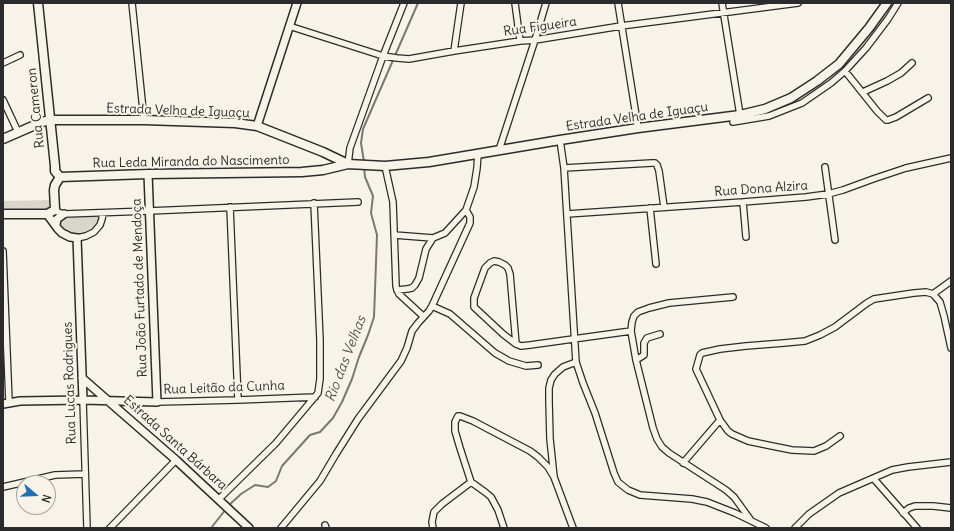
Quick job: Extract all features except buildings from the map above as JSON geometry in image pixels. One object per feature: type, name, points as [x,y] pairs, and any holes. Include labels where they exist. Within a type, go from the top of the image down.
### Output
[{"type":"main road","name":"Rua Cameron","points":[[38,3],[54,166],[55,171],[60,177]]},
{"type":"main road","name":"Estrada Velha de Iguaçu","points":[[323,170],[352,165],[385,166],[428,162],[638,128],[740,115],[765,109],[791,98],[839,64],[869,28],[887,3]]},
{"type":"main road","name":"Estrada Velha de Iguaçu","points":[[3,139],[50,120],[144,120],[235,123],[256,126],[352,165]]},
{"type":"main road","points":[[323,152],[327,157],[328,162],[323,170]]},
{"type":"main road","name":"Rua Leda Miranda do Nascimento","points":[[60,177],[302,172],[323,170]]},
{"type":"main road","points":[[3,214],[47,214],[54,211],[54,190],[60,177]]},
{"type":"street","points":[[132,3],[144,120]]},
{"type":"street","points":[[256,126],[297,3]]},
{"type":"street","points":[[352,165],[350,148],[404,3]]},
{"type":"street","points":[[454,51],[461,3]]},
{"type":"street","points":[[515,3],[520,41]]},
{"type":"street","points":[[499,150],[546,3]]},
{"type":"street","points":[[618,3],[638,128]]},
{"type":"street","points":[[722,3],[740,115]]},
{"type":"street","name":"Rua Figueira","points":[[289,26],[384,56],[409,59],[621,26],[798,3]]},
{"type":"street","points":[[733,122],[769,116],[802,103],[831,83],[866,48],[898,3]]},
{"type":"street","points":[[3,63],[20,55]]},
{"type":"street","points":[[863,92],[887,81],[912,63]]},
{"type":"street","points":[[845,70],[884,119],[888,120],[896,117],[928,98]]},
{"type":"street","points":[[3,100],[18,132]]},
{"type":"street","points":[[560,140],[564,168],[576,362],[618,482],[628,490],[640,494],[692,499],[707,502],[751,520],[766,528]]},
{"type":"street","points":[[394,235],[433,238],[445,233],[466,210],[474,187],[478,153]]},
{"type":"street","name":"Rua Dona Alzira","points":[[567,214],[743,202],[828,194],[906,168],[951,158]]},
{"type":"street","points":[[564,168],[655,163],[659,171],[664,207]]},
{"type":"street","points":[[385,166],[393,202],[396,290],[424,316]]},
{"type":"street","points":[[825,167],[834,240]]},
{"type":"street","name":"Rua João Furtado de Mendoça","points":[[148,174],[156,402]]},
{"type":"street","points":[[55,209],[64,214],[358,202]]},
{"type":"street","points":[[743,202],[746,237]]},
{"type":"street","points":[[220,500],[276,443],[318,393],[320,379],[320,340],[314,203]]},
{"type":"street","points":[[230,207],[238,400]]},
{"type":"street","points":[[650,208],[656,264]]},
{"type":"street","points":[[282,528],[320,481],[358,419],[401,361],[412,331],[432,306],[470,223],[470,217],[466,210]]},
{"type":"street","points":[[47,214],[58,229],[66,235],[77,238],[94,232],[100,225],[103,213]]},
{"type":"street","points":[[56,225],[57,219],[64,214]]},
{"type":"street","name":"Rua Lucas Rodrigues","points":[[77,238],[87,528]]},
{"type":"street","points":[[396,290],[412,288],[415,285],[419,278],[426,250],[433,238]]},
{"type":"street","points":[[3,251],[6,403]]},
{"type":"street","points":[[516,344],[510,274],[505,265],[494,261],[485,268],[474,298],[474,307],[502,334],[516,344],[521,346],[530,345],[631,331]]},
{"type":"street","points":[[933,294],[951,281]]},
{"type":"street","points":[[840,436],[814,452],[792,450],[739,438],[728,431],[720,420],[696,369],[698,358],[702,353],[720,349],[805,341],[835,327],[874,299],[926,292],[933,294],[940,302],[951,348]]},
{"type":"street","points":[[733,297],[669,304],[649,308],[638,312],[634,316],[631,331],[636,360],[653,428],[662,447],[668,453],[726,490],[734,497],[751,520]]},
{"type":"street","points":[[432,306],[450,314],[496,353],[509,361],[526,366],[538,365]]},
{"type":"street","points":[[636,360],[644,355],[644,343],[647,338],[660,334]]},
{"type":"street","points":[[554,477],[550,439],[549,388],[551,380],[555,374],[563,367],[576,362]]},
{"type":"street","name":"Estrada Santa Bárbara","points":[[82,378],[176,460],[234,513],[247,527]]},
{"type":"street","name":"Rua Leitão da Cunha","points":[[6,403],[20,401],[83,400],[110,402],[156,402],[315,397]]},
{"type":"street","points":[[504,528],[498,510],[491,497],[471,482],[455,431],[458,416],[473,421],[530,451],[538,457],[548,467],[554,477],[573,528]]},
{"type":"street","points":[[683,463],[720,420]]},
{"type":"street","points":[[110,528],[176,460]]},
{"type":"street","points":[[795,528],[809,514],[839,493],[892,470],[951,462]]},
{"type":"street","points":[[3,487],[55,475],[85,474]]},
{"type":"street","points":[[874,478],[917,528]]},
{"type":"street","points":[[433,528],[432,522],[434,512],[471,482]]},
{"type":"street","points":[[903,512],[915,506],[951,508]]},
{"type":"shaded area","points":[[50,200],[50,210],[3,212],[3,201]]},
{"type":"shaded area","points":[[64,216],[101,216],[97,225],[93,229],[84,234],[74,235],[66,232],[58,225]]},
{"type":"waterway","name":"Rio das Velhas","points":[[364,162],[361,143],[363,129],[418,3]]},
{"type":"waterway","name":"Rio das Velhas","points":[[228,506],[241,494],[255,485],[268,487],[276,481],[282,466],[310,435],[320,432],[333,418],[352,379],[374,317],[377,235],[371,213],[373,196],[365,177],[364,167]]},
{"type":"waterway","name":"Rio das Velhas","points":[[211,528],[226,509]]}]
